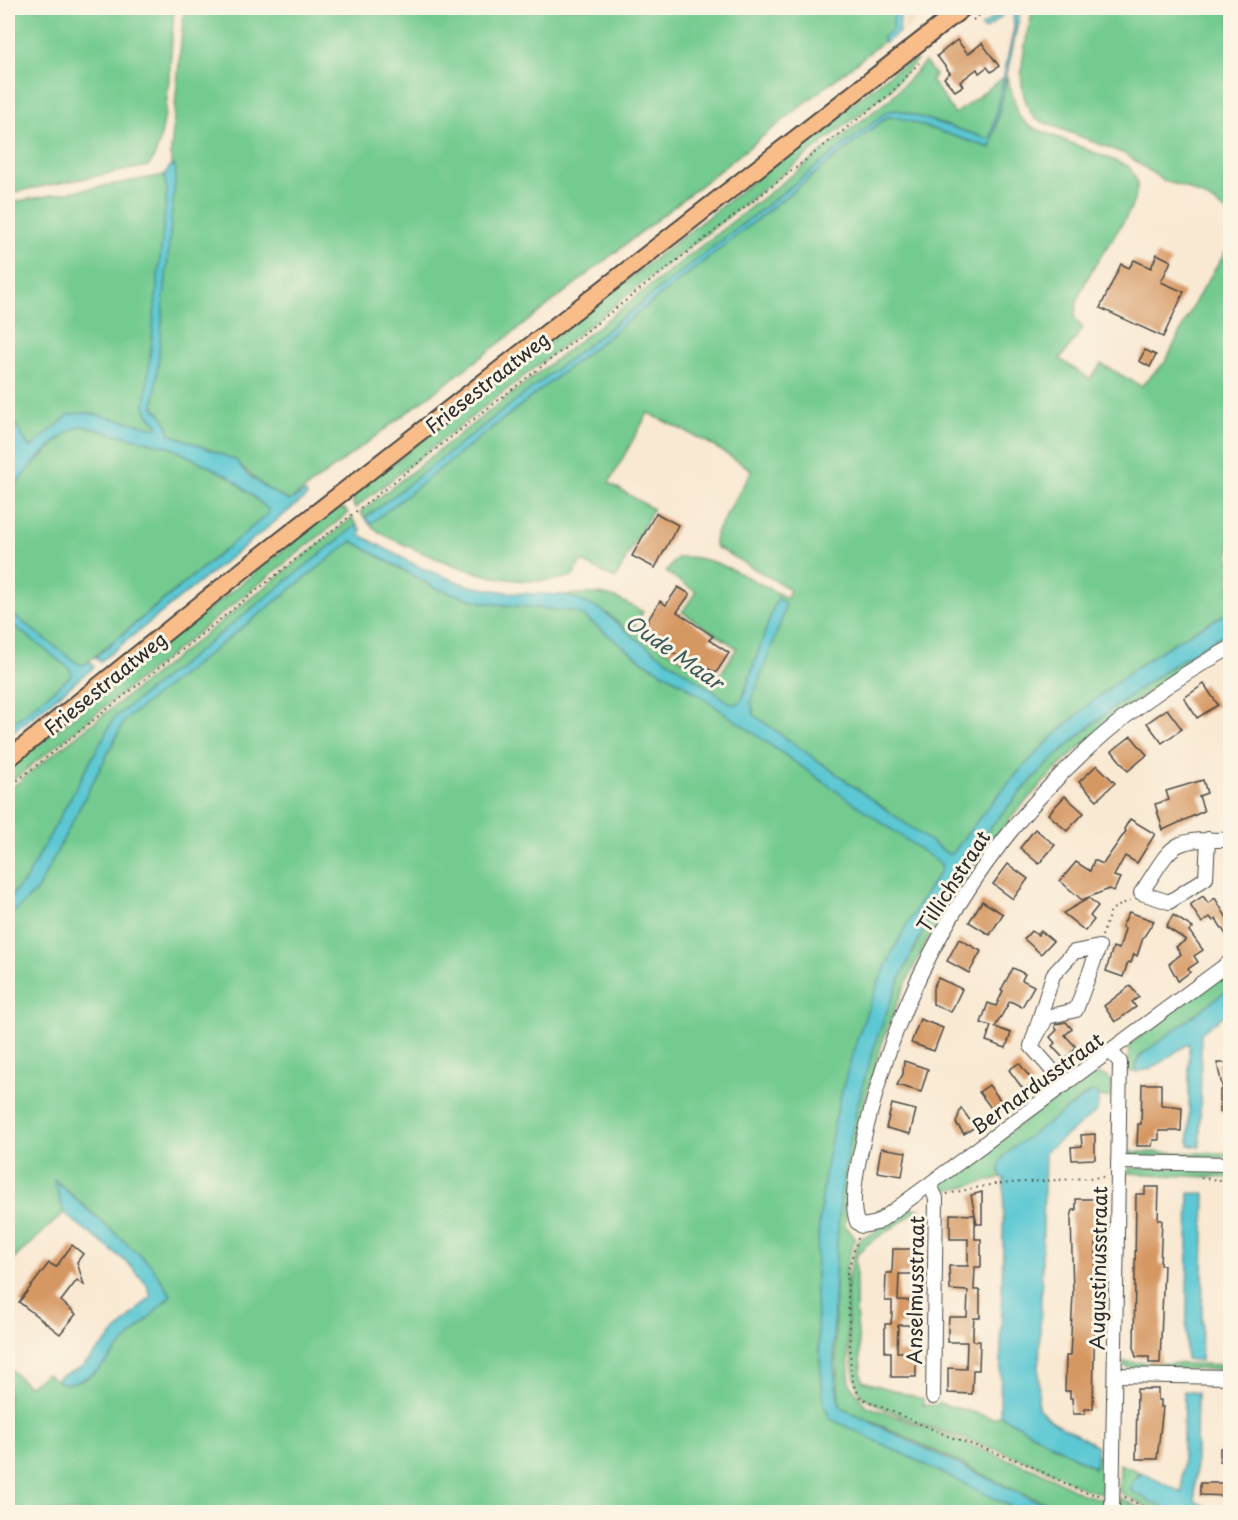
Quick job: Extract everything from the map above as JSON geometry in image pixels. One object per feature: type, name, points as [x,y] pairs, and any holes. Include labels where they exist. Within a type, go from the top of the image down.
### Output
[{"type":"main road","name":"Friesestraatweg","points":[[8,759],[243,570],[968,14]]},
{"type":"street","name":"Tillichstraat","points":[[862,1226],[854,1215],[855,1197],[865,1132],[876,1089],[906,1003],[926,959],[961,900],[1008,833],[1084,753],[1156,694],[1230,648]]},
{"type":"street","points":[[1208,839],[1206,878],[1168,902],[1142,893],[1170,849],[1190,839],[1208,839],[1230,840]]},
{"type":"street","points":[[1031,1046],[1053,975],[1074,952],[1099,947]]},
{"type":"street","points":[[1031,1046],[1047,1017],[1076,1010],[1099,947]]},
{"type":"street","name":"Bernardusstraat","points":[[862,1226],[877,1223],[933,1191],[1065,1085],[1112,1053],[1230,962]]},
{"type":"street","points":[[1031,1046],[1065,1085]]},
{"type":"street","name":"Augustinusstraat","points":[[1112,1053],[1119,1062],[1116,1375],[1112,1512]]},
{"type":"street","name":"Augustinusstraat","points":[[1118,1169],[1230,1164]]},
{"type":"street","name":"Anselmusstraat","points":[[933,1191],[933,1397]]},
{"type":"street","name":"Augustinusstraat","points":[[1116,1375],[1230,1377]]},
{"type":"path","points":[[968,14],[990,8]]},
{"type":"path","name":"Friesestraatweg","points":[[8,788],[363,505],[890,94],[921,61]]},
{"type":"path","points":[[1099,947],[1111,910],[1142,893]]},
{"type":"path","points":[[933,1191],[1118,1169]]},
{"type":"path","points":[[1197,1178],[1230,1180]]},
{"type":"path","points":[[1112,1495],[1119,1494],[1153,1512]]},
{"type":"shaded area","points":[[906,8],[933,8],[903,31]]},
{"type":"green space","points":[[8,8],[174,8],[165,116],[155,155],[148,166],[8,193]]},
{"type":"green space","points":[[184,8],[895,8],[892,30],[882,38],[884,41],[509,336],[289,501],[266,488],[233,459],[170,434],[167,423],[154,407],[175,166],[171,165],[171,151]]},
{"type":"green space","points":[[1033,8],[1230,8],[1230,214],[1205,197],[1182,186],[1164,181],[1125,154],[1035,119],[1027,106],[1022,79],[1024,51]]},
{"type":"green space","points":[[917,60],[888,92],[355,508],[354,494],[894,71]]},
{"type":"green space","points":[[925,62],[935,75],[931,80],[955,114],[1004,77],[989,139],[898,110],[888,111],[365,518],[360,512],[892,97]]},
{"type":"green space","points":[[1007,77],[1019,116],[1029,126],[1128,166],[1137,182],[1129,212],[1084,284],[1077,302],[1075,320],[1083,328],[1060,359],[1090,379],[1101,364],[1141,386],[1166,361],[1197,298],[1230,245],[1230,612],[1150,658],[1077,715],[1011,781],[953,853],[948,854],[754,715],[751,702],[775,604],[742,700],[737,704],[732,704],[635,638],[608,614],[566,595],[589,593],[606,595],[633,606],[643,612],[632,629],[716,681],[737,648],[682,612],[696,592],[666,572],[677,558],[704,559],[718,564],[787,598],[790,589],[716,547],[714,541],[717,531],[752,470],[707,442],[648,413],[609,483],[653,509],[615,579],[581,561],[573,576],[552,580],[531,581],[490,576],[429,555],[389,537],[370,524],[887,117],[896,117],[991,148]]},
{"type":"green space","points":[[164,175],[167,190],[151,418],[158,424],[156,428],[89,413],[29,448],[8,413],[8,203]]},
{"type":"green space","points":[[82,426],[170,447],[230,477],[268,509],[268,514],[84,665],[77,663],[8,611],[8,495],[21,476],[70,430]]},
{"type":"green space","points":[[336,508],[345,509],[348,513],[8,784],[8,769]]},
{"type":"green space","points":[[352,518],[357,525],[114,718],[25,881],[8,899],[8,790]]},
{"type":"green space","points":[[352,541],[435,588],[485,603],[572,611],[582,615],[643,661],[683,684],[939,861],[942,869],[913,915],[866,1015],[835,1123],[825,1177],[816,1286],[824,1405],[831,1419],[1026,1512],[8,1512],[8,1367],[28,1386],[46,1374],[65,1384],[87,1378],[99,1369],[171,1295],[150,1264],[55,1180],[64,1213],[8,1264],[8,918],[37,890],[125,720]]},
{"type":"green space","points":[[8,621],[70,669],[72,675],[8,727]]},
{"type":"green space","points":[[1230,630],[1230,639],[1151,690],[1079,748],[1016,812],[962,883],[917,960],[883,1043],[858,1131],[845,1225],[855,1238],[846,1267],[850,1384],[865,1405],[1037,1470],[1082,1494],[1104,1499],[1104,1512],[1083,1511],[1042,1501],[1003,1485],[920,1443],[841,1408],[835,1347],[835,1274],[841,1196],[851,1134],[866,1072],[887,1011],[912,953],[943,896],[978,844],[1018,795],[1091,725],[1145,684]]},
{"type":"green space","points":[[1230,969],[1230,988],[1139,1057],[1135,1072],[1128,1072],[1129,1045]]},
{"type":"green space","points":[[1098,1074],[1107,1076],[1112,1083],[1111,1097],[1099,1097],[1097,1093],[1088,1093],[1002,1158],[1001,1178],[941,1192],[946,1179],[1087,1075],[1091,1077]]},
{"type":"green space","points":[[1125,1152],[1230,1153],[1230,1158],[1135,1157]]},
{"type":"green space","points":[[1129,1168],[1230,1168],[1230,1178],[1126,1173]]},
{"type":"green space","points":[[908,1208],[920,1209],[865,1246],[856,1259],[856,1311],[862,1381],[923,1399],[923,1405],[937,1405],[938,1403],[994,1418],[1000,1415],[1094,1468],[1096,1455],[1104,1455],[1104,1493],[1087,1490],[1019,1458],[904,1417],[862,1396],[854,1373],[849,1337],[850,1269],[860,1238],[870,1235]]},
{"type":"green space","points":[[1122,1362],[1230,1365],[1230,1370],[1134,1368],[1126,1367]]},
{"type":"green space","points":[[1120,1464],[1143,1473],[1138,1474],[1132,1491],[1171,1512],[1157,1512],[1119,1492]]},
{"type":"green space","points":[[1119,1497],[1148,1512],[1119,1512]]},
{"type":"water","points":[[895,8],[901,8],[899,32],[885,43],[882,38],[892,30]]},
{"type":"water","points":[[1005,8],[1021,8],[991,148],[896,117],[887,117],[370,524],[365,518],[888,111],[898,110],[988,139],[991,137],[1014,28],[1013,11],[1008,11],[985,30],[981,27]]},
{"type":"water","points":[[171,165],[175,166],[176,171],[154,407],[165,419],[170,434],[236,460],[246,473],[289,501],[305,492],[307,496],[100,662],[95,657],[268,514],[268,509],[230,477],[170,447],[82,426],[73,429],[53,445],[31,466],[8,495],[8,464],[14,465],[16,459],[8,440],[8,413],[30,448],[70,414],[89,413],[156,428],[158,424],[148,414],[145,405],[167,190],[164,175]]},
{"type":"water","points":[[357,525],[361,530],[360,535],[419,567],[469,586],[513,593],[566,595],[600,609],[635,638],[732,704],[737,704],[742,700],[778,598],[785,604],[783,616],[751,702],[754,715],[948,854],[953,853],[1011,780],[1077,715],[1150,658],[1230,612],[1230,630],[1145,684],[1091,725],[1018,795],[978,844],[943,896],[912,953],[887,1011],[866,1072],[851,1134],[841,1196],[834,1292],[835,1377],[841,1408],[1031,1499],[1078,1512],[1026,1512],[1012,1507],[831,1419],[824,1405],[816,1286],[825,1177],[835,1122],[848,1068],[866,1015],[887,964],[913,915],[942,869],[941,864],[683,684],[643,661],[582,615],[572,611],[485,603],[435,588],[352,541],[125,720],[37,890],[8,918],[8,899],[25,881],[114,718]]},
{"type":"water","points":[[8,611],[77,663],[84,665],[90,661],[94,667],[8,736],[8,727],[72,675],[70,669],[8,621]]},
{"type":"water","points":[[1230,988],[1230,1011],[1201,1033],[1200,1147],[1189,1145],[1189,1043],[1151,1069],[1135,1072],[1139,1057]]},
{"type":"water","points":[[1093,1091],[1099,1097],[1097,1111],[1045,1152],[1038,1408],[1052,1421],[1097,1446],[1095,1468],[1000,1415],[1004,1178],[1001,1178],[1000,1164],[1014,1147]]},
{"type":"water","points":[[54,1180],[150,1264],[171,1295],[99,1369],[85,1378],[69,1383],[58,1382],[58,1377],[82,1367],[151,1296],[147,1285],[129,1264],[64,1213]]},
{"type":"water","points":[[1189,1193],[1205,1194],[1201,1361],[1186,1359]]},
{"type":"water","points":[[1184,1391],[1197,1393],[1195,1501],[1216,1512],[1171,1512],[1131,1491],[1133,1480],[1143,1473],[1182,1493]]},
{"type":"building","points":[[957,40],[968,54],[982,43],[999,66],[991,72],[987,67],[979,73],[977,69],[960,82],[963,86],[955,91],[944,78],[950,73],[937,56]]},
{"type":"building","points":[[1157,254],[1171,261],[1161,282],[1184,292],[1163,337],[1100,308],[1121,264],[1129,268],[1134,260],[1151,268]]},
{"type":"building","points":[[1145,350],[1156,355],[1150,367],[1139,361]]},
{"type":"building","points":[[656,513],[678,525],[655,568],[632,556]]},
{"type":"building","points":[[678,587],[690,594],[677,612],[713,636],[709,640],[729,653],[716,673],[694,661],[692,665],[641,631],[660,601],[666,605]]},
{"type":"building","points":[[1204,684],[1218,705],[1197,718],[1184,698]]},
{"type":"building","points":[[1167,709],[1182,729],[1162,743],[1147,723]]},
{"type":"building","points":[[1131,736],[1147,755],[1128,771],[1112,751]]},
{"type":"building","points":[[1097,765],[1115,783],[1097,800],[1079,782]]},
{"type":"building","points":[[1203,780],[1207,793],[1199,796],[1204,811],[1163,830],[1155,804],[1169,800],[1166,791]]},
{"type":"building","points":[[1065,796],[1084,813],[1067,831],[1048,814]]},
{"type":"building","points":[[1130,819],[1155,834],[1137,863],[1125,856],[1114,876],[1120,878],[1114,891],[1109,889],[1082,900],[1060,881],[1076,862],[1090,871],[1094,860],[1103,864],[1126,831],[1124,829]]},
{"type":"building","points":[[1035,829],[1055,845],[1039,864],[1020,848]]},
{"type":"building","points":[[1008,864],[1028,879],[1013,899],[993,884]]},
{"type":"building","points":[[1203,896],[1208,903],[1215,898],[1230,923],[1230,941],[1216,919],[1213,921],[1210,917],[1202,923],[1190,905]]},
{"type":"building","points":[[1089,898],[1098,906],[1090,916],[1094,920],[1085,931],[1063,913]]},
{"type":"building","points":[[982,901],[1003,914],[990,935],[969,922]]},
{"type":"building","points":[[1129,912],[1154,921],[1143,938],[1137,956],[1134,954],[1131,963],[1128,962],[1123,977],[1106,971],[1113,947],[1119,949],[1125,929],[1122,927]]},
{"type":"building","points":[[1173,915],[1193,928],[1189,931],[1203,950],[1194,956],[1198,962],[1188,969],[1190,972],[1178,981],[1169,964],[1181,954],[1176,947],[1186,940],[1166,927]]},
{"type":"building","points":[[1031,931],[1038,935],[1041,931],[1053,941],[1041,954],[1024,939]]},
{"type":"building","points":[[959,939],[981,951],[969,973],[947,961]]},
{"type":"building","points":[[1013,968],[1025,974],[1022,980],[1034,986],[1022,1007],[1010,1001],[995,1027],[1011,1033],[1006,1048],[986,1041],[991,1026],[981,1023],[988,1003],[996,1006],[1003,991],[1001,990]]},
{"type":"building","points":[[938,978],[962,989],[951,1012],[933,1004],[933,988]]},
{"type":"building","points":[[1130,986],[1139,997],[1132,1002],[1136,1007],[1115,1022],[1104,1006]]},
{"type":"building","points":[[920,1019],[943,1028],[934,1051],[911,1043]]},
{"type":"building","points":[[1066,1022],[1072,1029],[1065,1035],[1076,1047],[1065,1060],[1052,1046],[1055,1043],[1050,1037],[1057,1030],[1056,1024]]},
{"type":"building","points":[[904,1061],[928,1069],[921,1092],[897,1085],[903,1074]]},
{"type":"building","points":[[1019,1063],[1034,1083],[1023,1089],[1009,1070]]},
{"type":"building","points":[[1217,1063],[1230,1063],[1230,1113],[1220,1112],[1220,1090],[1223,1090]]},
{"type":"building","points":[[1142,1084],[1161,1084],[1161,1105],[1182,1107],[1181,1131],[1159,1131],[1159,1140],[1153,1140],[1152,1146],[1137,1146],[1138,1124],[1141,1124]]},
{"type":"building","points":[[989,1085],[1004,1105],[994,1112],[979,1092]]},
{"type":"building","points":[[892,1104],[916,1110],[910,1134],[886,1128]]},
{"type":"building","points":[[961,1108],[975,1127],[964,1134],[956,1123]]},
{"type":"building","points":[[1095,1134],[1095,1159],[1072,1160],[1071,1147],[1082,1146],[1081,1135]]},
{"type":"building","points":[[881,1148],[906,1152],[902,1176],[877,1172]]},
{"type":"building","points":[[1145,1187],[1159,1187],[1158,1220],[1162,1220],[1160,1265],[1164,1265],[1160,1363],[1149,1363],[1149,1357],[1136,1357],[1134,1350],[1136,1194],[1145,1194]]},
{"type":"building","points":[[982,1192],[982,1224],[977,1224],[971,1195]]},
{"type":"building","points":[[1076,1199],[1097,1199],[1093,1409],[1085,1409],[1085,1414],[1073,1414],[1070,1391],[1065,1391],[1066,1356],[1070,1356],[1073,1293],[1071,1217],[1073,1210],[1076,1210]]},
{"type":"building","points":[[950,1214],[975,1215],[975,1239],[981,1239],[981,1267],[975,1267],[974,1290],[980,1290],[980,1318],[974,1318],[973,1330],[973,1341],[980,1341],[979,1370],[973,1370],[972,1394],[948,1393],[948,1368],[966,1369],[967,1342],[948,1342],[949,1317],[967,1317],[968,1291],[950,1290],[949,1266],[968,1266],[968,1239],[950,1239]]},
{"type":"building","points":[[72,1245],[83,1254],[77,1262],[84,1285],[77,1280],[61,1301],[76,1314],[60,1334],[19,1302],[49,1263],[56,1267]]},
{"type":"building","points":[[893,1249],[917,1249],[917,1274],[899,1274],[898,1300],[916,1301],[918,1319],[916,1325],[898,1325],[897,1352],[916,1352],[916,1377],[891,1377],[891,1352],[885,1352],[885,1324],[891,1324],[892,1313],[892,1301],[885,1301],[886,1273],[892,1273]]},
{"type":"building","points":[[1137,1389],[1158,1389],[1158,1400],[1161,1400],[1161,1407],[1163,1407],[1157,1459],[1136,1459]]},
{"type":"building","points":[[1220,1448],[1230,1448],[1230,1462],[1220,1461]]},
{"type":"building","points":[[1200,1483],[1230,1483],[1230,1496],[1200,1495]]},
{"type":"water label","name":"Oude Maar","points":[[675,651]]}]
